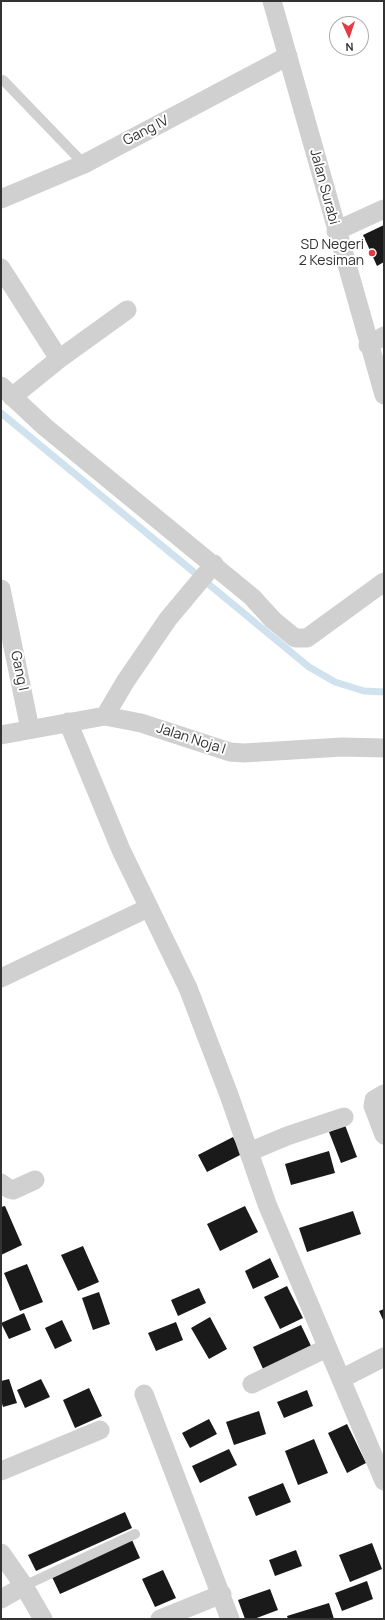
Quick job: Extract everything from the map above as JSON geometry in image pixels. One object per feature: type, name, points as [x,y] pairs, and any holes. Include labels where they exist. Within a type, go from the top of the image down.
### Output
[{"type":"street","name":"Jalan Surabi","points":[[272,1],[336,230],[376,340],[384,396]]},
{"type":"street","name":"Gang IV","points":[[1,199],[84,164],[288,56]]},
{"type":"street","points":[[336,230],[384,209]]},
{"type":"street","points":[[1,268],[59,359]]},
{"type":"street","points":[[127,310],[59,359],[6,391],[51,432],[211,567],[252,597],[273,620],[295,638],[307,638],[384,582]]},
{"type":"street","points":[[106,716],[137,664],[184,599],[211,567]]},
{"type":"street","name":"Gang I","points":[[1,589],[30,729]]},
{"type":"street","name":"Jalan Noja I","points":[[1,735],[106,716],[141,723],[230,752],[251,753],[342,747],[384,748]]},
{"type":"street","points":[[68,722],[121,850],[188,988],[208,1039],[267,1204],[384,1481]]},
{"type":"street","points":[[1,978],[148,908]]},
{"type":"street","points":[[384,1094],[374,1100],[373,1106],[384,1135]]},
{"type":"street","points":[[249,1152],[287,1136],[344,1117]]},
{"type":"street","points":[[1,1183],[13,1190],[35,1180]]},
{"type":"street","points":[[252,1384],[327,1348]]},
{"type":"street","points":[[341,1378],[384,1357]]},
{"type":"street","points":[[144,1394],[222,1594],[230,1619]]},
{"type":"street","points":[[1,1471],[100,1430]]},
{"type":"street","points":[[1,1553],[24,1586],[43,1619]]},
{"type":"street","points":[[1,1599],[24,1586]]},
{"type":"street","points":[[160,1619],[222,1594]]},
{"type":"lane","points":[[3,80],[84,164]]},
{"type":"lane","points":[[24,1586],[135,1534]]},
{"type":"building","points":[[384,225],[384,262],[377,266],[363,235]]},
{"type":"building","points":[[345,1125],[357,1157],[341,1163],[329,1132]]},
{"type":"building","points":[[233,1137],[242,1154],[207,1172],[198,1155]]},
{"type":"building","points":[[329,1151],[335,1173],[291,1185],[285,1164]]},
{"type":"building","points":[[5,1206],[22,1245],[1,1255],[1,1207]]},
{"type":"building","points":[[245,1206],[258,1232],[220,1251],[207,1224]]},
{"type":"building","points":[[353,1211],[361,1234],[307,1252],[299,1228]]},
{"type":"building","points":[[83,1246],[99,1282],[78,1291],[61,1255]]},
{"type":"building","points":[[270,1258],[279,1277],[253,1289],[245,1271]]},
{"type":"building","points":[[27,1264],[43,1302],[20,1311],[4,1273]]},
{"type":"building","points":[[287,1286],[303,1318],[280,1329],[264,1297]]},
{"type":"building","points":[[199,1288],[206,1303],[178,1316],[171,1300]]},
{"type":"building","points":[[99,1292],[110,1324],[93,1330],[82,1298]]},
{"type":"building","points":[[384,1309],[384,1322],[379,1311]]},
{"type":"building","points":[[24,1313],[31,1330],[9,1339],[1,1323]]},
{"type":"building","points":[[210,1317],[227,1349],[209,1359],[191,1328]]},
{"type":"building","points":[[62,1320],[72,1341],[55,1349],[45,1328]]},
{"type":"building","points":[[176,1322],[183,1340],[156,1351],[148,1333]]},
{"type":"building","points":[[301,1325],[312,1348],[264,1371],[253,1347]]},
{"type":"building","points":[[9,1379],[17,1403],[3,1407],[1,1400],[1,1381]]},
{"type":"building","points":[[41,1379],[50,1397],[25,1408],[17,1390]]},
{"type":"building","points":[[89,1388],[102,1416],[75,1428],[63,1400]]},
{"type":"building","points":[[307,1390],[313,1406],[284,1418],[277,1402]]},
{"type":"building","points":[[259,1411],[266,1434],[234,1445],[226,1422]]},
{"type":"building","points":[[209,1419],[217,1434],[190,1448],[182,1433]]},
{"type":"building","points":[[347,1424],[366,1463],[347,1473],[328,1433]]},
{"type":"building","points":[[314,1439],[328,1473],[298,1485],[285,1451]]},
{"type":"building","points":[[229,1449],[237,1465],[200,1483],[192,1466]]},
{"type":"building","points":[[283,1483],[291,1502],[256,1516],[248,1497]]},
{"type":"building","points":[[125,1512],[132,1528],[36,1571],[28,1555]]},
{"type":"building","points":[[132,1540],[140,1558],[60,1594],[52,1577]]},
{"type":"building","points":[[372,1543],[382,1569],[350,1582],[339,1555]]},
{"type":"building","points":[[296,1550],[302,1566],[275,1576],[269,1560]]},
{"type":"building","points":[[163,1570],[176,1598],[155,1607],[142,1579]]},
{"type":"building","points":[[367,1581],[373,1599],[342,1611],[335,1593]]},
{"type":"building","points":[[270,1589],[278,1610],[254,1619],[245,1619],[238,1600]]},
{"type":"building","points":[[329,1603],[334,1619],[288,1619],[287,1616]]},
{"type":"waterway","points":[[1,413],[309,667],[335,682],[364,691],[384,692]]},
{"type":"place","name":"SD Negeri 2 Kesiman","points":[[372,253]]}]
